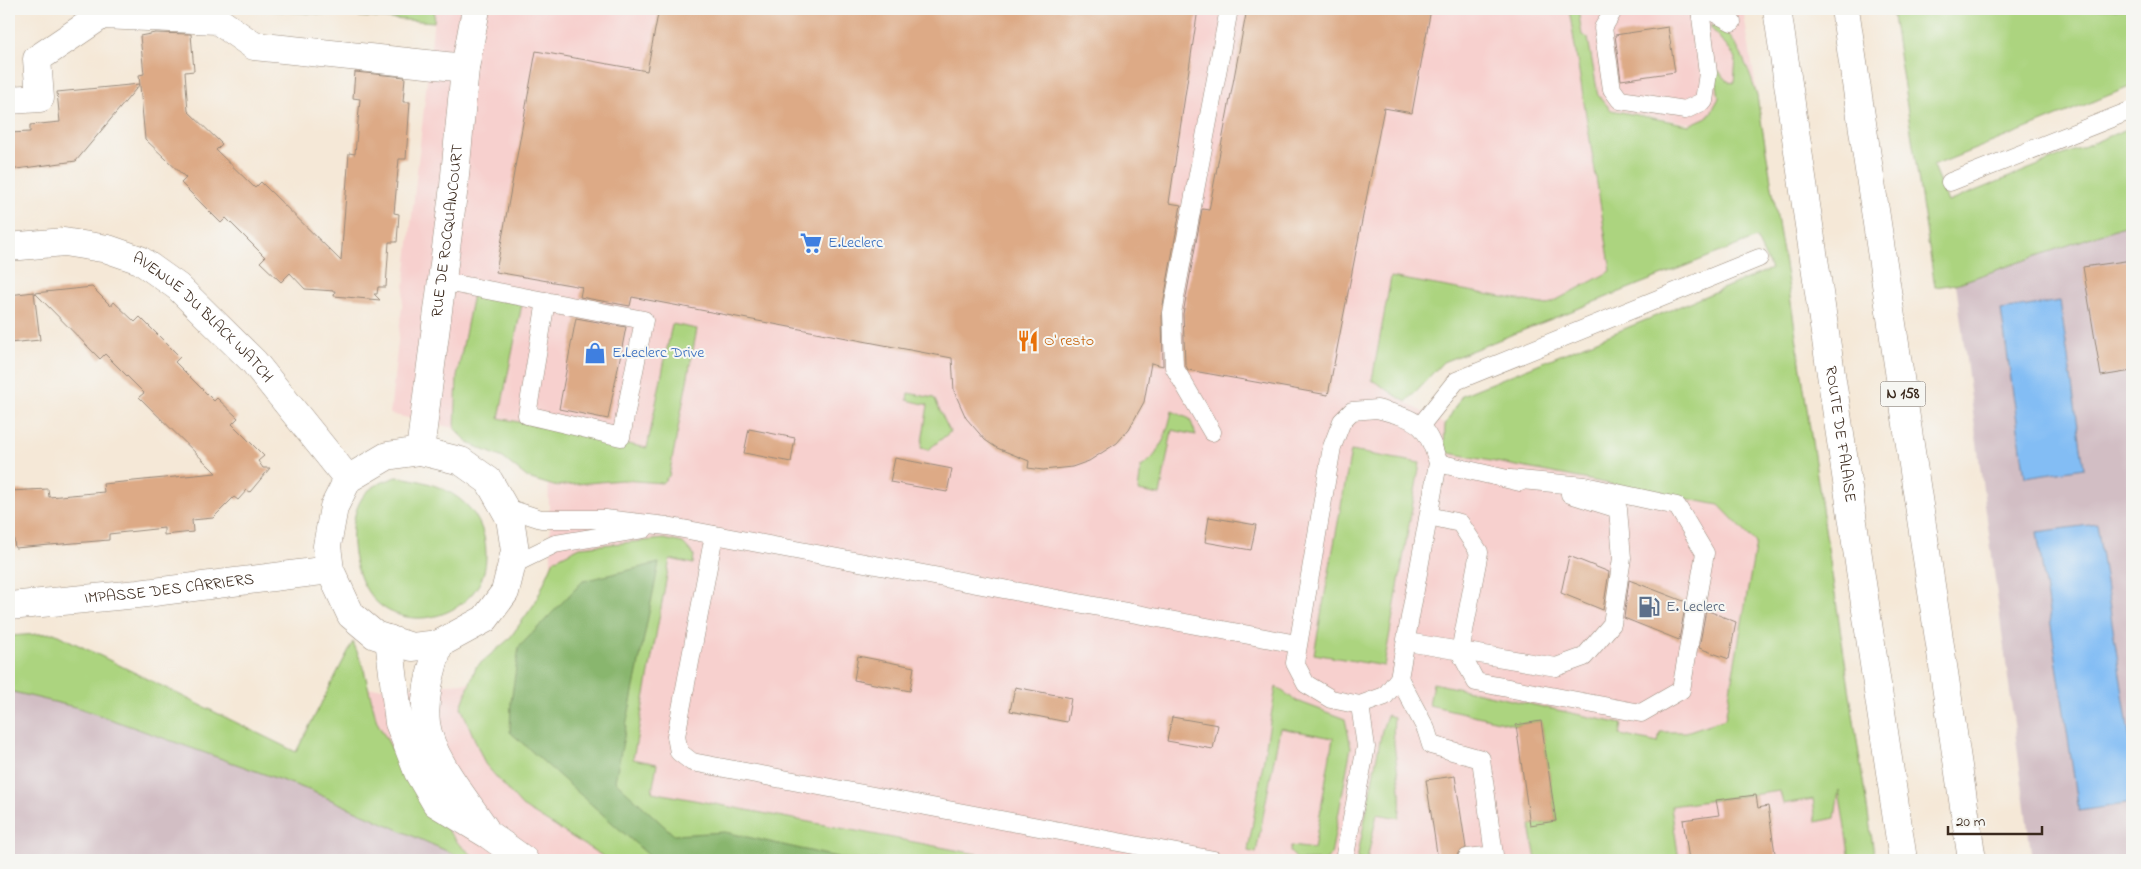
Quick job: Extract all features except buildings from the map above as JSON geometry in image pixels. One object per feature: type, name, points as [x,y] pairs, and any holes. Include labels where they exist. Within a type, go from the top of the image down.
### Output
[{"type":"main road","name":"RUE DE ROCQUANCOURT","points":[[420,451],[440,281],[454,186],[465,68],[476,9]]},
{"type":"main road","name":"ROUTE DE FALAISE","points":[[1777,9],[1903,860]]},
{"type":"main road","name":"N 158","points":[[1845,9],[1972,860]]},
{"type":"main road","points":[[9,100],[40,98],[37,59],[102,15],[218,20],[254,46],[465,68]]},
{"type":"main road","name":"AVENUE DU BLACK WATCH","points":[[9,247],[64,242],[108,249],[140,260],[178,287],[254,362],[348,479]]},
{"type":"main road","points":[[420,451],[461,461],[488,481],[510,518],[515,551],[505,592],[485,619],[439,644],[412,647],[375,635],[351,615],[330,570],[327,546],[334,507],[348,479],[387,456],[420,451]]},
{"type":"main road","name":"IMPASSE DES CARRIERS","points":[[9,606],[138,594],[330,570]]},
{"type":"main road","points":[[389,639],[400,723],[418,772],[436,803],[489,835],[524,860]]},
{"type":"main road","points":[[439,644],[428,682],[426,723],[435,752],[489,835]]},
{"type":"lane","points":[[1212,432],[1174,367],[1172,313],[1229,9]]},
{"type":"lane","points":[[1614,9],[1603,28],[1612,90],[1620,100],[1685,110],[1704,101],[1708,73],[1700,9]]},
{"type":"lane","points":[[1707,9],[1732,22]]},
{"type":"lane","points":[[1950,182],[2132,110]]},
{"type":"lane","points":[[1421,425],[1456,381],[1759,258]]},
{"type":"lane","points":[[440,281],[546,301],[644,320],[621,437],[526,416],[546,301]]},
{"type":"lane","points":[[1376,409],[1403,416],[1421,425],[1432,441],[1438,463],[1399,678],[1385,696],[1360,705],[1331,699],[1306,684],[1294,662],[1332,447],[1342,421],[1352,411],[1376,409]]},
{"type":"lane","points":[[1407,642],[1556,667],[1584,657],[1612,624],[1622,558],[1618,509],[1581,496],[1438,463]]},
{"type":"lane","points":[[1429,516],[1460,523],[1479,552],[1460,652],[1476,682],[1641,713],[1681,690],[1705,553],[1677,506],[1585,486],[1510,479]]},
{"type":"lane","points":[[504,507],[541,519],[605,519],[667,526],[1297,644]]},
{"type":"lane","points":[[512,565],[555,544],[667,526]]},
{"type":"lane","points":[[714,535],[676,736],[678,752],[692,762],[1214,860]]},
{"type":"lane","points":[[1399,678],[1426,729],[1430,745],[1481,759],[1494,854],[1467,858]]},
{"type":"lane","points":[[1344,860],[1366,747],[1360,705]]},
{"type":"shaded area","points":[[435,9],[1743,9],[1764,137],[1584,104],[1611,271],[1547,305],[1391,277],[1372,380],[1393,395],[1445,425],[1444,452],[1719,505],[1757,543],[1725,719],[1839,787],[1850,860],[471,860],[311,787],[358,689],[482,682],[552,589],[548,478],[468,431],[390,414]]},
{"type":"shaded area","points":[[2132,223],[2132,860],[2032,860],[1956,284]]},
{"type":"shaded area","points":[[9,682],[311,787],[471,860],[9,860]]},
{"type":"green space","points":[[253,9],[435,9],[434,22]]},
{"type":"green space","points":[[1569,9],[1578,9],[1582,35],[1588,38],[1598,95],[1611,110],[1689,125],[1709,116],[1719,98],[1714,66],[1729,82],[1734,83],[1736,58],[1711,28],[1711,25],[1720,28],[1735,43],[1751,77],[1757,96],[1789,289],[1875,860],[1850,860],[1839,790],[1835,818],[1816,822],[1813,799],[1783,804],[1780,791],[1671,806],[1679,860],[1536,860],[1530,825],[1556,821],[1541,721],[1516,725],[1429,705],[1433,683],[1622,724],[1620,735],[1658,743],[1660,732],[1686,732],[1725,719],[1756,543],[1719,505],[1444,452],[1445,425],[1462,395],[1771,269],[1756,238],[1443,362],[1406,402],[1372,380],[1391,277],[1547,305],[1611,271]]},
{"type":"green space","points":[[1892,9],[2132,9],[2132,86],[1933,166],[1948,202],[2132,127],[2132,223],[1956,284],[1935,287]]},
{"type":"green space","points":[[473,294],[522,304],[499,418],[647,448],[672,324],[697,329],[669,476],[662,483],[622,480],[554,486],[528,478],[503,458],[470,444],[455,429],[457,376]]},
{"type":"green space","points":[[908,393],[934,398],[950,432],[928,450],[921,448],[928,405],[907,400]]},
{"type":"green space","points":[[1172,411],[1190,419],[1196,435],[1172,430],[1160,495],[1138,491],[1141,467],[1154,456],[1162,443]]},
{"type":"green space","points":[[1351,451],[1420,463],[1384,666],[1314,654]]},
{"type":"green space","points":[[397,477],[430,484],[459,498],[479,522],[484,537],[485,564],[478,586],[464,601],[451,610],[437,616],[407,617],[392,612],[379,604],[368,592],[358,571],[353,545],[354,520],[357,508],[369,490],[378,484]]},
{"type":"green space","points":[[664,539],[683,543],[694,555],[693,564],[670,559],[633,759],[657,764],[652,792],[1008,860],[609,860],[522,806],[485,764],[461,707],[476,667],[509,639],[535,603],[554,560],[580,547]]},
{"type":"green space","points":[[659,563],[615,781],[674,835],[725,832],[850,860],[654,860],[510,732],[511,702],[519,647],[583,581]]},
{"type":"green space","points":[[54,633],[296,752],[353,642],[363,666],[377,722],[415,790],[458,843],[478,860],[467,860],[309,790],[79,708],[9,691],[9,636]]},
{"type":"green space","points":[[1276,687],[1297,701],[1345,719],[1351,747],[1331,855],[1325,860],[1298,860],[1290,852],[1291,846],[1314,849],[1333,738],[1280,728],[1256,853],[1248,851]]},
{"type":"green space","points":[[1387,715],[1394,717],[1393,730],[1400,793],[1399,818],[1377,814],[1367,860],[1357,860],[1382,730]]},
{"type":"water","points":[[2060,301],[2084,468],[2025,477],[2001,310]]},
{"type":"water","points":[[2097,524],[2132,753],[2132,803],[2079,811],[2037,532]]},
{"type":"place","name":"E.Leclerc","points":[[811,243]]},
{"type":"place","name":"O' resto","points":[[1028,341]]},
{"type":"place","name":"E.Leclerc Drive","points":[[595,353]]},
{"type":"place","name":"E. Leclerc","points":[[1649,607]]}]
